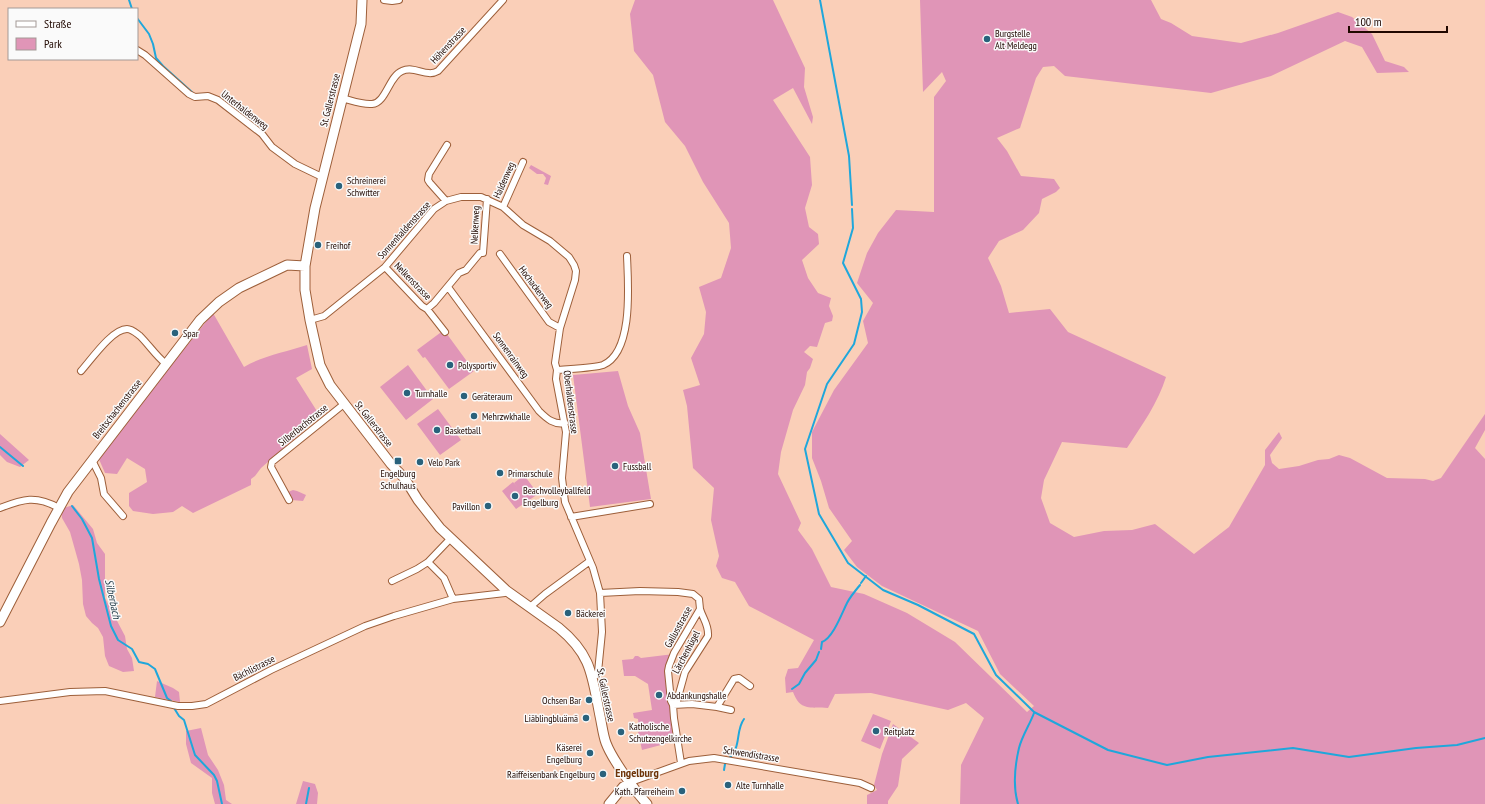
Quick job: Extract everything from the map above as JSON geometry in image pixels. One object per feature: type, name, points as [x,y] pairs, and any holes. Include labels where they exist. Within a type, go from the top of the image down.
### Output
[{"type":"street","name":"St. Gallerstrasse","points":[[362,0],[360,24],[311,224],[305,266],[305,290],[320,365],[326,379],[344,404],[391,464],[405,479],[431,516],[451,538],[508,591],[559,628],[576,644],[586,658],[592,676],[606,742],[614,758],[647,804]]},
{"type":"street","points":[[384,0],[399,0]]},
{"type":"street","name":"Höhenstrasse","points":[[341,98],[375,104],[383,96],[395,76],[402,71],[413,69],[432,74],[438,71],[503,0]]},
{"type":"street","name":"Unterhaldenweg","points":[[138,51],[145,55],[189,94],[195,97],[208,96],[218,100],[262,134],[272,147],[295,164],[322,177]]},
{"type":"street","points":[[446,201],[428,180],[429,174],[447,145]]},
{"type":"street","name":"Haldenweg","points":[[503,207],[523,162]]},
{"type":"street","name":"Sonnenhaldenstrasse","points":[[310,320],[324,316],[385,267],[430,214],[446,201],[469,196],[482,197],[503,207]]},
{"type":"street","name":"Nelkenweg","points":[[483,253],[487,199]]},
{"type":"street","name":"Oberhaldenstrasse","points":[[503,207],[523,225],[562,250],[569,257],[576,271],[575,280],[560,328],[555,363],[557,370],[556,379],[565,423],[566,445],[562,478],[563,494],[590,561],[600,592],[602,632],[598,672],[596,675],[592,676]]},
{"type":"street","name":"Nelkenstrasse","points":[[427,309],[434,303],[459,273],[466,270],[480,253],[483,253]]},
{"type":"street","name":"Hochackerweg","points":[[500,254],[549,322],[560,328]]},
{"type":"street","points":[[557,370],[602,365],[611,360],[616,354],[624,331],[628,307],[629,292],[627,256]]},
{"type":"street","name":"Breitschachenstrasse","points":[[0,622],[59,508],[76,481],[200,320],[219,302],[239,288],[287,265],[305,266]]},
{"type":"street","name":"Nelkenstrasse","points":[[385,267],[422,306],[427,309],[445,332]]},
{"type":"street","name":"Sonnenrainweg","points":[[448,286],[539,411],[549,421],[565,423]]},
{"type":"street","points":[[81,371],[110,337],[120,330],[126,329],[134,331],[141,337],[166,364]]},
{"type":"street","name":"Silberbachstrasse","points":[[289,500],[271,464],[344,404]]},
{"type":"street","points":[[91,462],[94,464],[101,478],[104,494],[123,516]]},
{"type":"street","points":[[0,508],[14,502],[29,499],[44,502],[59,508]]},
{"type":"street","points":[[571,517],[650,504]]},
{"type":"street","points":[[392,581],[428,562],[451,538]]},
{"type":"street","points":[[530,607],[590,561]]},
{"type":"street","points":[[428,562],[444,578],[453,599]]},
{"type":"street","name":"Bächlistrasse","points":[[0,701],[70,692],[105,692],[178,706],[206,704],[271,670],[365,626],[453,599],[505,594],[508,591]]},
{"type":"street","name":"Gallusstrasse","points":[[600,592],[640,591],[688,593],[693,594],[699,599],[700,609],[668,666],[671,701],[673,704],[681,763]]},
{"type":"street","name":"Lärchenhügel","points":[[673,704],[676,701],[685,672],[708,636],[707,624],[700,609]]},
{"type":"street","points":[[717,707],[734,679],[739,678],[750,686]]},
{"type":"street","points":[[673,704],[692,704],[731,710]]},
{"type":"street","name":"Schwendistrasse","points":[[631,782],[681,763],[714,758],[860,783],[871,788]]},
{"type":"street","points":[[609,804],[623,788],[631,782]]},
{"type":"green space","points":[[635,0],[773,0],[805,68],[804,87],[813,117],[812,124],[793,88],[773,100],[810,157],[812,185],[805,208],[809,227],[818,234],[819,244],[802,260],[808,278],[818,293],[831,298],[829,306],[833,316],[832,321],[825,323],[817,347],[810,346],[804,352],[813,359],[807,372],[805,385],[793,410],[781,452],[778,474],[801,523],[798,530],[812,549],[831,587],[864,594],[907,613],[955,642],[1027,712],[1034,706],[1000,674],[978,631],[882,586],[857,567],[844,550],[852,541],[829,508],[812,458],[812,432],[834,390],[868,343],[863,321],[873,303],[857,283],[867,253],[878,233],[896,210],[934,212],[934,97],[946,81],[942,72],[923,92],[920,0],[1151,0],[1161,19],[1171,23],[1192,36],[1241,43],[1278,33],[1338,12],[1352,17],[1372,34],[1385,61],[1404,67],[1409,72],[1377,73],[1362,47],[1345,41],[1271,76],[1211,93],[1065,76],[1054,66],[1043,67],[1036,78],[1020,128],[997,138],[1007,151],[1021,176],[1054,179],[1060,188],[1056,192],[1042,199],[1039,213],[1023,230],[999,241],[988,258],[1001,286],[1009,313],[1050,309],[1068,332],[1166,377],[1154,405],[1127,448],[1062,442],[1044,480],[1041,498],[1050,523],[1074,537],[1104,531],[1132,530],[1155,524],[1194,554],[1229,527],[1265,465],[1265,450],[1279,432],[1282,438],[1270,455],[1272,463],[1279,469],[1329,459],[1339,455],[1350,458],[1387,478],[1425,479],[1433,481],[1441,478],[1485,414],[1485,430],[1475,448],[1485,459],[1485,804],[960,804],[961,765],[984,718],[966,703],[948,710],[871,693],[835,694],[828,708],[811,708],[802,705],[793,692],[786,693],[785,678],[788,669],[798,668],[814,640],[749,606],[735,582],[722,578],[716,566],[719,556],[711,520],[714,488],[693,468],[687,406],[683,390],[700,385],[691,358],[704,334],[706,312],[699,287],[721,278],[731,248],[729,223],[703,182],[685,146],[665,122],[653,75],[634,51],[630,14]]},
{"type":"green space","points":[[531,165],[551,176],[548,185],[544,184],[546,178],[543,174],[537,174],[529,168]]},
{"type":"green space","points":[[213,313],[244,367],[266,357],[307,345],[312,369],[296,378],[320,416],[261,468],[251,479],[251,485],[193,513],[182,506],[173,512],[153,514],[133,511],[129,506],[129,493],[147,482],[145,469],[127,458],[117,474],[105,473],[98,457]]},
{"type":"green space","name":"Polysportiv","points":[[444,330],[474,371],[449,389],[425,357],[423,358],[417,350]]},
{"type":"green space","name":"Turnhalle","points":[[408,365],[433,399],[406,420],[380,387]]},
{"type":"green space","name":"Fussball","points":[[618,371],[628,406],[640,433],[651,499],[590,507],[573,375]]},
{"type":"green space","name":"Basketball","points":[[438,409],[461,440],[440,455],[417,424]]},
{"type":"green space","points":[[0,434],[29,460],[20,467],[7,462],[0,455]]},
{"type":"green space","points":[[524,475],[538,494],[516,509],[502,491],[513,482],[519,489],[514,483]]},
{"type":"green space","points":[[293,490],[306,495],[303,501],[292,500],[292,497],[288,492]]},
{"type":"green space","points":[[73,505],[93,529],[97,543],[105,554],[105,598],[125,636],[127,649],[132,658],[134,671],[123,672],[109,666],[105,656],[103,637],[98,628],[86,616],[83,604],[82,580],[79,564],[70,532],[62,518],[61,509]]},
{"type":"green space","points":[[674,654],[670,670],[676,741],[642,750],[638,732],[638,719],[634,718],[633,713],[652,710],[648,684],[635,676],[624,676],[622,660],[633,659],[635,656],[641,658]]},
{"type":"green space","points":[[157,681],[179,692],[180,702],[155,697]]},
{"type":"green space","name":"Reitplatz","points":[[873,714],[891,721],[880,749],[861,741]]},
{"type":"green space","points":[[893,724],[919,743],[902,759],[898,786],[888,801],[888,804],[867,804],[867,795],[877,790],[874,785],[882,754]]},
{"type":"green space","points":[[201,728],[208,755],[218,770],[224,785],[226,800],[232,804],[215,804],[212,793],[212,778],[191,763],[186,744],[186,731]]},
{"type":"green space","points":[[303,781],[315,784],[318,793],[317,804],[296,804]]},
{"type":"waterway","points":[[129,0],[132,8]]},
{"type":"waterway","points":[[820,0],[849,156],[852,205]]},
{"type":"waterway","points":[[138,19],[149,34],[156,58],[193,93]]},
{"type":"waterway","points":[[852,209],[853,228],[843,263],[861,299],[862,312],[854,344],[827,384],[805,449],[819,514],[848,563],[883,590],[918,605],[974,634],[996,675],[1034,712],[1108,750],[1167,765],[1208,757],[1293,748],[1349,757],[1416,748],[1457,745],[1485,738]]},
{"type":"waterway","name":"Silberbach","points":[[0,447],[23,466]]},
{"type":"waterway","name":"Silberbach","points":[[72,506],[82,519],[92,538],[99,579],[111,626],[118,640],[132,649],[139,662],[148,664],[155,669],[167,698],[171,701]]},
{"type":"waterway","points":[[861,583],[866,576]]},
{"type":"waterway","points":[[821,649],[822,642],[830,636],[848,601],[860,585]]},
{"type":"waterway","points":[[792,689],[799,684],[805,673],[816,660],[819,652]]},
{"type":"waterway","name":"Silberbach","points":[[174,708],[179,716],[184,720],[195,755],[214,775],[217,781],[222,804]]},
{"type":"waterway","points":[[1018,804],[1015,783],[1019,748],[1034,713]]},
{"type":"waterway","points":[[728,759],[735,750],[741,724],[744,719]]},
{"type":"waterway","points":[[724,770],[725,764]]},
{"type":"waterway","name":"Silberbach","points":[[306,804],[309,788]]},
{"type":"place","name":"Burgstelle Alt Meldegg","points":[[987,39]]},
{"type":"place","name":"Schreinerei Schwitter","points":[[339,186]]},
{"type":"place","name":"Freihof","points":[[318,245]]},
{"type":"place","name":"Spar","points":[[175,333]]},
{"type":"place","name":"Polysportiv","points":[[450,365]]},
{"type":"place","name":"Turnhalle","points":[[407,393]]},
{"type":"place","name":"Geräteraum","points":[[464,396]]},
{"type":"place","name":"Mehrzwkhalle","points":[[474,416]]},
{"type":"place","name":"Basketball","points":[[437,430]]},
{"type":"place","name":"Engelburg Schulhaus","points":[[398,461]]},
{"type":"place","name":"Velo Park","points":[[420,462]]},
{"type":"place","name":"Fussball","points":[[615,466]]},
{"type":"place","name":"Primarschule","points":[[500,473]]},
{"type":"place","name":"Beachvolleyballfeld Engelburg","points":[[515,496]]},
{"type":"place","name":"Pavillon","points":[[488,506]]},
{"type":"place","name":"Bäckerei","points":[[568,613]]},
{"type":"place","name":"Abdankungshalle","points":[[659,695]]},
{"type":"place","name":"Ochsen Bar","points":[[589,700]]},
{"type":"place","name":"Liäblingbluämä","points":[[586,718]]},
{"type":"place","name":"Reitplatz","points":[[876,731]]},
{"type":"place","name":"Katholische Schutzengelkirche","points":[[621,732]]},
{"type":"place","name":"Käserei Engelburg","points":[[590,753]]},
{"type":"place","name":"Raiffeisenbank Engelburg","points":[[603,774]]},
{"type":"place","name":"Alte Turnhalle","points":[[728,785]]},
{"type":"place","name":"Kath. Pfarreiheim","points":[[682,791]]},
{"type":"district","name":"Engelburg","points":[[637,772]]}]
